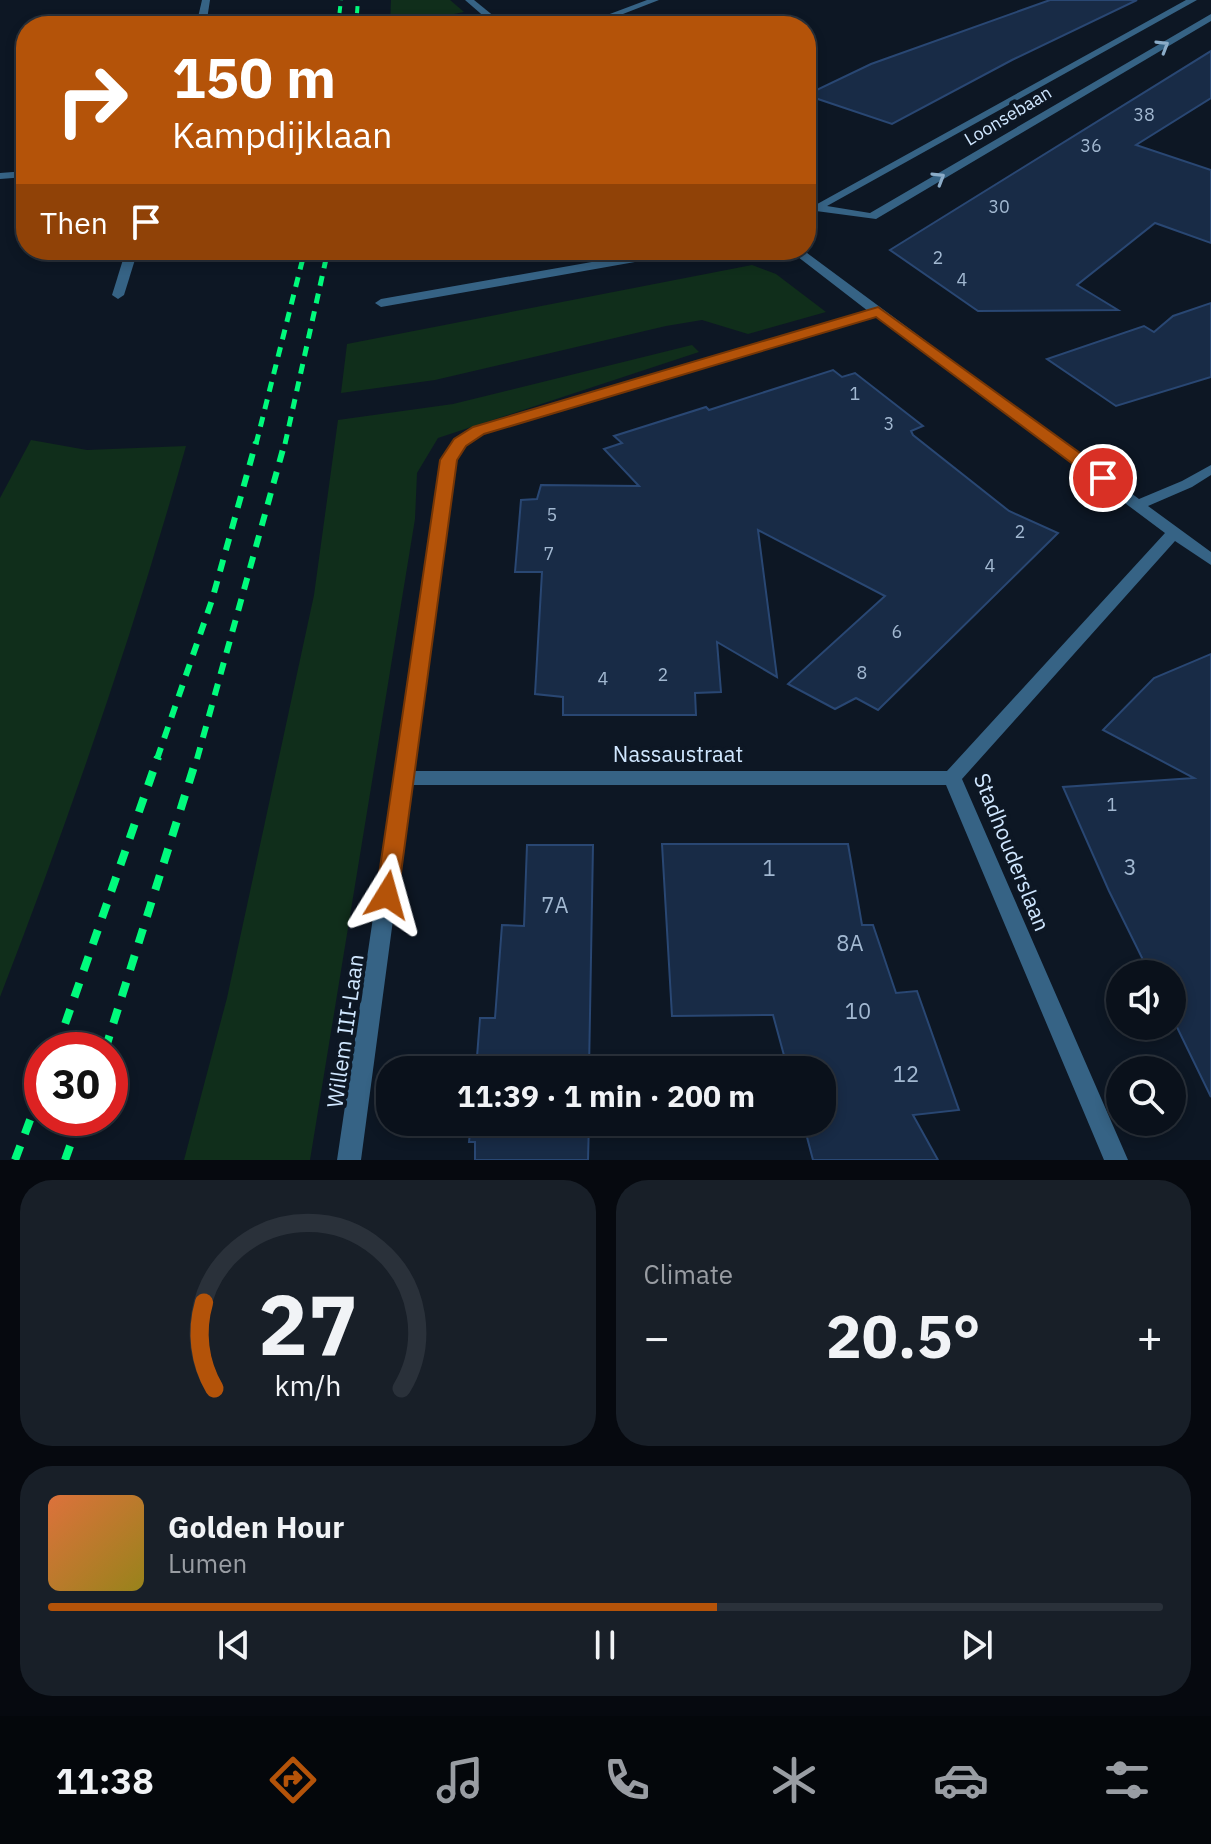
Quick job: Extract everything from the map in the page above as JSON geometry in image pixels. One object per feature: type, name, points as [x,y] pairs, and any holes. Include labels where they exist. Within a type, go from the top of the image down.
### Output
[{"type":"street","points":[[469,0],[489,16]]},
{"type":"street","points":[[611,16],[655,0]]},
{"type":"street","name":"Loonsebaan","points":[[816,206],[1193,0]]},
{"type":"street","name":"Loonsebaan","points":[[816,210],[872,217],[1211,17]]},
{"type":"street","points":[[118,295],[129,260]]},
{"type":"street","points":[[381,303],[624,260]]},
{"type":"street","points":[[808,260],[1211,560]]},
{"type":"street","name":"Willem III-Laan","points":[[349,1160],[448,460],[459,442],[478,431],[555,406],[878,312]]},
{"type":"street","points":[[1138,505],[1187,484],[1211,469]]},
{"type":"street","name":"Stadhouderslaan","points":[[1116,1160],[952,778],[1174,532]]},
{"type":"street","name":"Nassaustraat","points":[[404,778],[952,778]]},
{"type":"green space","points":[[391,0],[450,0],[464,12],[454,14],[456,16],[390,16]]},
{"type":"green space","points":[[752,265],[776,274],[826,312],[748,334],[702,320],[666,326],[435,380],[341,393],[347,344]]},
{"type":"green space","points":[[692,345],[699,352],[438,438],[417,473],[415,519],[310,1160],[184,1160],[227,998],[314,595],[338,420],[453,404]]},
{"type":"green space","points":[[31,440],[87,450],[186,446],[100,723],[0,997],[0,498]]},
{"type":"building","points":[[1050,0],[1137,0],[1012,60],[892,124],[816,98],[816,90],[871,64]]},
{"type":"building","points":[[1211,51],[1211,98],[1136,145],[1211,170],[1211,243],[1155,223],[1077,285],[1118,310],[978,311],[890,250]]},
{"type":"building","points":[[1211,303],[1211,377],[1116,406],[1047,359],[1144,326],[1154,332],[1173,316]]},
{"type":"building","points":[[833,370],[842,377],[855,373],[923,426],[911,431],[913,435],[1009,511],[1058,533],[878,710],[856,698],[835,709],[788,684],[885,596],[758,530],[777,677],[717,642],[721,692],[695,693],[696,715],[563,715],[563,697],[535,694],[542,572],[515,572],[521,500],[537,499],[541,485],[639,486],[604,449],[622,443],[614,436],[706,407],[709,410]]},
{"type":"building","points":[[1211,654],[1211,1097],[1183,1040],[1186,1040],[1186,960],[1143,960],[1063,787],[1194,778],[1103,730],[1154,678]]},
{"type":"building","points":[[662,844],[848,844],[862,925],[873,925],[896,993],[917,991],[959,1110],[913,1115],[938,1160],[813,1160],[807,1136],[836,1136],[836,1056],[784,1056],[773,1015],[672,1016]]},
{"type":"building","points":[[527,845],[593,845],[589,1056],[477,1056],[480,1018],[495,1018],[502,925],[524,926]]},
{"type":"building","points":[[470,1136],[589,1136],[588,1160],[475,1160],[475,1142],[469,1142]]},
{"type":"railway","points":[[339,16],[341,0]]},
{"type":"railway","points":[[357,16],[358,0]]},
{"type":"railway","points":[[256,444],[302,260]]},
{"type":"railway","points":[[285,444],[326,260]]},
{"type":"railway","points":[[157,759],[212,600],[256,442]]},
{"type":"railway","points":[[197,759],[285,442]]},
{"type":"railway","points":[[62,1032],[158,757]]},
{"type":"railway","points":[[111,1032],[197,757]]},
{"type":"railway","points":[[15,1160],[24,1136]]},
{"type":"railway","points":[[65,1160],[74,1136]]},
{"type":"route","points":[[387,895],[448,460],[459,442],[478,431],[555,406],[878,312],[1103,478]]}]
